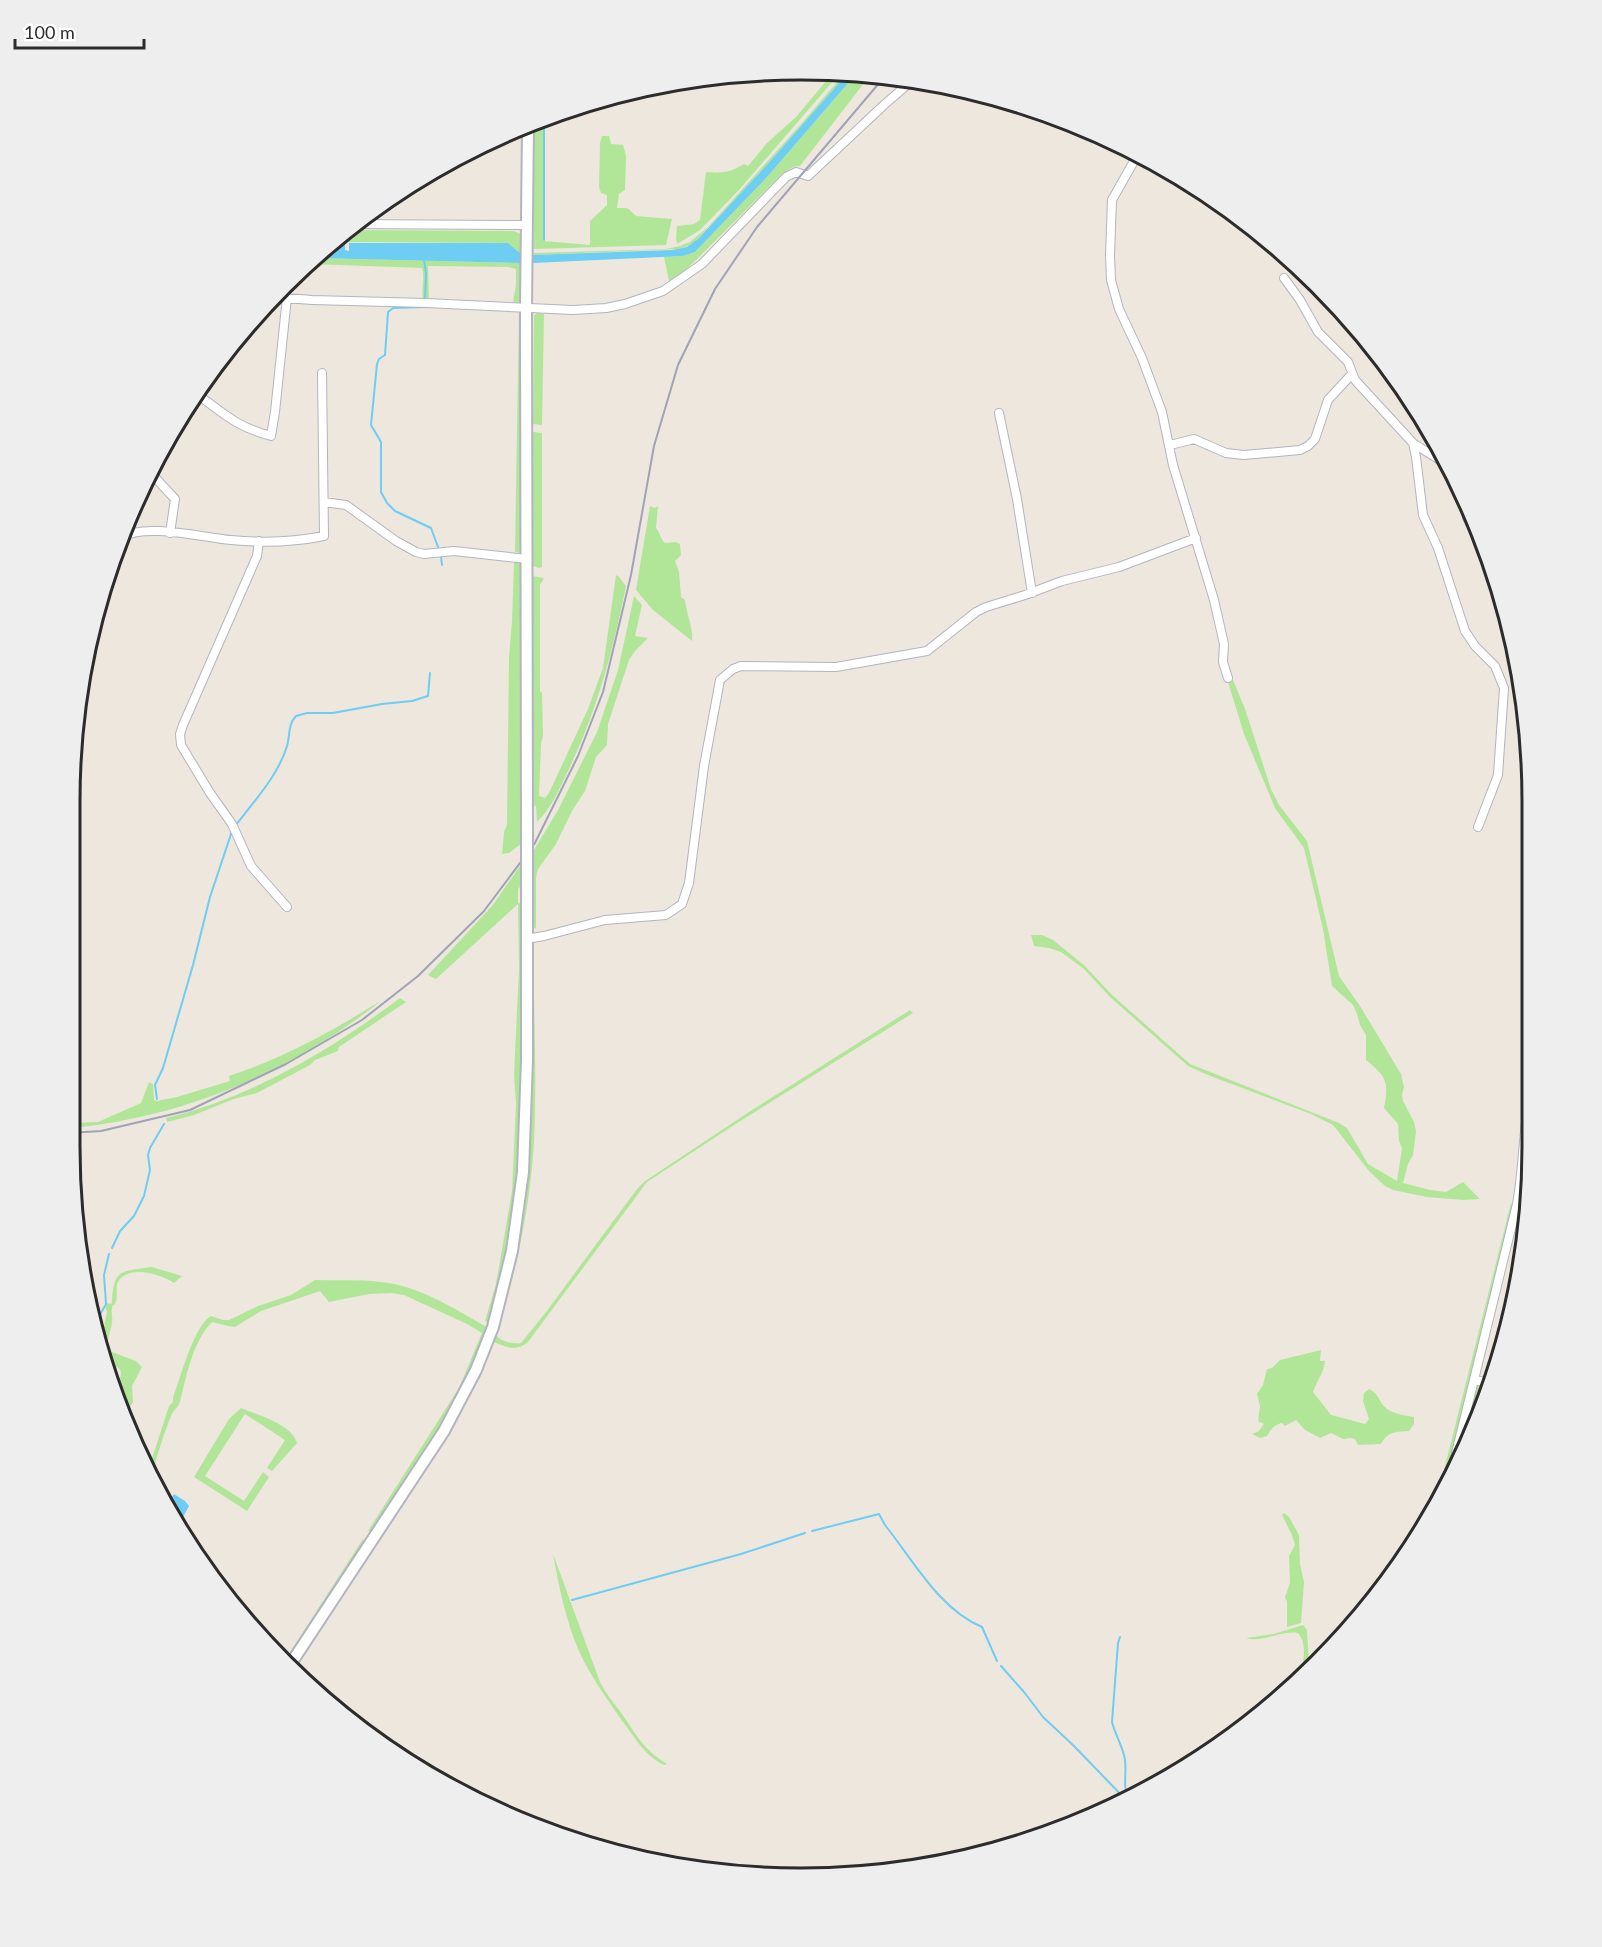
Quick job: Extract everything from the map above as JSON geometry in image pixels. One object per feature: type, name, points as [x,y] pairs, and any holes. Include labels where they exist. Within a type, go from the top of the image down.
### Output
[{"type":"main road","points":[[294,1659],[444,1431],[476,1370],[493,1327],[512,1251],[523,1172],[527,1059],[526,259],[528,133]]},
{"type":"street","points":[[202,398],[235,423],[271,436],[287,297],[312,300],[573,310],[606,308],[640,300],[663,291],[702,264],[786,177],[796,172],[808,176],[905,87]]},
{"type":"street","points":[[1133,161],[1112,200],[1111,280],[1119,309],[1142,358],[1162,412],[1173,465],[1214,600],[1224,644],[1223,662],[1228,678]]},
{"type":"street","points":[[369,224],[527,225]]},
{"type":"street","points":[[1284,278],[1300,300],[1318,332],[1348,362],[1355,380],[1413,443],[1434,456]]},
{"type":"street","points":[[131,533],[153,531],[259,541],[298,541],[324,536],[322,373]]},
{"type":"street","points":[[1170,445],[1194,439],[1226,453],[1244,455],[1265,455],[1300,450],[1315,439],[1328,400],[1352,374]]},
{"type":"street","points":[[999,413],[1017,499],[1032,593]]},
{"type":"street","points":[[1413,443],[1423,515],[1438,549],[1465,631],[1475,646],[1494,666],[1504,688],[1498,776],[1478,827]]},
{"type":"street","points":[[156,478],[175,499],[170,533]]},
{"type":"street","points":[[324,502],[346,505],[396,541],[416,552],[424,554],[454,551],[527,559]]},
{"type":"street","points":[[526,939],[605,920],[666,915],[682,904],[689,883],[704,766],[717,694],[720,680],[726,673],[741,666],[836,667],[927,651],[976,612],[986,607],[1062,581],[1119,567],[1196,538]]},
{"type":"street","points":[[259,541],[257,556],[183,725],[180,740],[210,793],[236,831],[251,866],[287,907]]},
{"type":"street","points":[[1459,1442],[1521,1178]]},
{"type":"street","points":[[1474,1380],[1483,1382]]},
{"type":"green space","points":[[827,81],[833,81],[738,191],[700,230],[677,244],[677,226],[694,224],[700,220],[706,172],[726,172],[744,164],[748,166],[767,143],[796,117]]},
{"type":"green space","points":[[838,81],[841,81],[692,245],[678,249],[532,255],[533,253],[666,249],[690,242],[708,227]]},
{"type":"green space","points":[[850,81],[864,83],[800,166],[793,167],[782,174],[697,259],[669,281],[664,257],[683,256],[695,252],[767,177]]},
{"type":"green space","points":[[543,127],[543,241],[590,245],[590,221],[607,205],[607,195],[601,193],[599,187],[602,136],[609,136],[611,144],[623,145],[626,156],[625,190],[619,194],[617,208],[628,209],[636,216],[672,219],[666,245],[534,249],[534,131]]},
{"type":"green space","points":[[361,230],[514,231],[520,234],[521,254],[508,243],[346,242]]},
{"type":"green space","points":[[326,258],[521,263],[524,264],[523,303],[513,302],[516,269],[428,266],[429,299],[423,299],[422,268],[319,264]]},
{"type":"green space","points":[[519,311],[524,311],[523,553],[515,552]]},
{"type":"green space","points":[[544,314],[542,425],[533,424],[534,315]]},
{"type":"green space","points":[[533,432],[542,433],[542,567],[539,568],[533,566]]},
{"type":"green space","points":[[650,506],[655,508],[658,506],[656,528],[663,541],[680,544],[681,555],[675,561],[679,572],[681,597],[685,600],[691,627],[692,641],[653,610],[636,590]]},
{"type":"green space","points":[[514,562],[523,562],[521,844],[509,853],[502,854],[507,825],[509,658]]},
{"type":"green space","points":[[616,575],[626,586],[595,706],[577,752],[554,800],[537,822],[536,806],[532,805],[532,576],[544,578],[540,585],[540,691],[542,693],[543,736],[539,796],[545,798],[588,709],[603,668]]},
{"type":"green space","points":[[634,596],[642,605],[635,636],[648,638],[629,660],[608,724],[607,745],[596,757],[585,791],[572,811],[556,844],[538,869],[536,929],[531,924],[534,850],[558,810],[597,732],[618,670]]},
{"type":"green space","points":[[1233,680],[1271,789],[1279,805],[1307,841],[1339,976],[1401,1074],[1404,1087],[1403,1101],[1416,1131],[1413,1155],[1403,1183],[1446,1192],[1463,1182],[1480,1199],[1427,1197],[1393,1190],[1385,1186],[1369,1171],[1333,1125],[1311,1114],[1188,1066],[1110,997],[1084,969],[1061,952],[1034,946],[1031,935],[1042,935],[1053,940],[1085,966],[1111,994],[1190,1064],[1347,1128],[1368,1164],[1397,1181],[1402,1148],[1399,1141],[1398,1124],[1384,1108],[1385,1081],[1366,1060],[1366,1035],[1353,1005],[1332,986],[1323,929],[1304,848],[1275,808],[1244,734],[1228,682]]},
{"type":"green space","points":[[520,866],[518,903],[522,904],[523,1044],[521,1156],[508,1249],[490,1324],[485,1321],[496,1284],[512,1191],[519,969],[518,904],[436,979],[428,975],[492,906]]},
{"type":"green space","points":[[533,950],[535,1095],[532,1167],[521,1240],[496,1335],[511,1343],[521,1343],[645,1181],[910,1010],[913,1013],[647,1182],[528,1342],[514,1348],[491,1341],[515,1259],[530,960]]},
{"type":"green space","points":[[400,998],[406,1002],[339,1047],[338,1051],[315,1060],[310,1065],[257,1093],[167,1122],[166,1118],[228,1098],[289,1070],[346,1036]]},
{"type":"green space","points":[[382,1000],[312,1049],[235,1087],[153,1114],[112,1123],[80,1127],[80,1123],[98,1122],[141,1103],[149,1082],[153,1084],[154,1100],[157,1101],[230,1081],[229,1076],[308,1043]]},
{"type":"green space","points":[[1511,1203],[1515,1205],[1451,1458],[1443,1475]]},
{"type":"green space","points":[[152,1267],[182,1276],[174,1283],[145,1272],[129,1273],[123,1277],[118,1282],[117,1299],[112,1309],[108,1344],[103,1330],[107,1312],[105,1306],[106,1303],[111,1304],[112,1302],[118,1277],[127,1271]]},
{"type":"green space","points":[[315,1280],[389,1283],[415,1290],[490,1329],[470,1375],[446,1420],[374,1530],[368,1531],[459,1388],[482,1333],[404,1295],[369,1294],[329,1302],[320,1291],[261,1311],[235,1327],[212,1322],[195,1349],[180,1402],[166,1428],[155,1466],[152,1460],[189,1352],[205,1321],[211,1316],[229,1320],[258,1306],[291,1295]]},
{"type":"green space","points":[[1321,1350],[1320,1361],[1325,1361],[1313,1392],[1331,1415],[1365,1424],[1369,1419],[1363,1401],[1364,1393],[1369,1389],[1389,1410],[1414,1417],[1414,1424],[1409,1431],[1389,1434],[1381,1444],[1358,1445],[1355,1439],[1343,1439],[1331,1433],[1320,1438],[1305,1430],[1296,1420],[1285,1426],[1282,1423],[1277,1425],[1267,1436],[1260,1438],[1252,1434],[1259,1431],[1264,1424],[1258,1421],[1260,1406],[1257,1394],[1263,1385],[1267,1369],[1272,1368],[1280,1360]]},
{"type":"green space","points":[[110,1351],[136,1361],[142,1367],[132,1386],[133,1402],[129,1409],[120,1382],[121,1372],[114,1366]]},
{"type":"green space","points":[[1475,1385],[1479,1385],[1478,1395],[1462,1435]]},
{"type":"green space","points":[[241,1408],[282,1425],[294,1436],[297,1443],[272,1471],[267,1468],[285,1440],[245,1414],[205,1476],[244,1501],[263,1472],[269,1477],[247,1511],[194,1477],[229,1419]]},
{"type":"green space","points":[[1284,1513],[1289,1517],[1299,1535],[1300,1564],[1304,1582],[1301,1623],[1287,1627],[1285,1597],[1290,1583],[1289,1556],[1295,1545],[1282,1515]]},
{"type":"green space","points":[[363,1539],[364,1545],[291,1656],[289,1654]]},
{"type":"green space","points":[[553,1554],[602,1686],[644,1745],[667,1764],[664,1765],[657,1761],[641,1746],[602,1692],[584,1661],[567,1618]]},
{"type":"green space","points":[[1303,1625],[1307,1630],[1309,1658],[1303,1664],[1304,1647],[1298,1633],[1285,1633],[1259,1639],[1246,1638],[1274,1634]]},
{"type":"water","points":[[841,81],[850,81],[767,177],[695,252],[683,256],[533,263],[532,255],[672,250],[687,247],[698,239]]},
{"type":"water","points":[[345,243],[345,250],[349,251],[349,243],[508,243],[521,254],[521,263],[326,258]]},
{"type":"water","points":[[174,1494],[189,1506],[183,1518],[176,1507],[171,1498]]},
{"type":"waterway","points":[[544,127],[544,240]]},
{"type":"waterway","points":[[424,259],[425,298]]},
{"type":"waterway","points":[[425,307],[393,308],[388,312],[385,355],[379,359],[377,364],[371,425],[381,442],[381,492],[387,503],[395,511],[431,528],[438,547]]},
{"type":"waterway","points":[[441,557],[442,565]]},
{"type":"waterway","points":[[236,825],[278,768],[296,716],[307,713],[333,713],[412,701],[428,696],[430,673]]},
{"type":"waterway","points":[[157,1099],[155,1085],[163,1068],[210,897],[232,831]]},
{"type":"waterway","points":[[112,1248],[120,1231],[134,1216],[144,1196],[150,1170],[148,1155],[164,1124]]},
{"type":"waterway","points":[[100,1315],[106,1304],[104,1275],[109,1254]]},
{"type":"waterway","points":[[812,1531],[879,1514],[940,1596],[967,1619],[982,1627],[997,1661]]},
{"type":"waterway","points":[[572,1600],[741,1554],[805,1533]]},
{"type":"waterway","points":[[1120,1637],[1112,1722],[1124,1755],[1126,1790]]},
{"type":"waterway","points":[[1001,1666],[1043,1717],[1120,1793]]},
{"type":"railway","points":[[80,1132],[101,1131],[190,1110],[286,1064],[362,1020],[418,976],[484,911],[535,843],[578,756],[603,692],[631,575],[654,446],[678,365],[715,289],[757,227],[878,84]]}]
